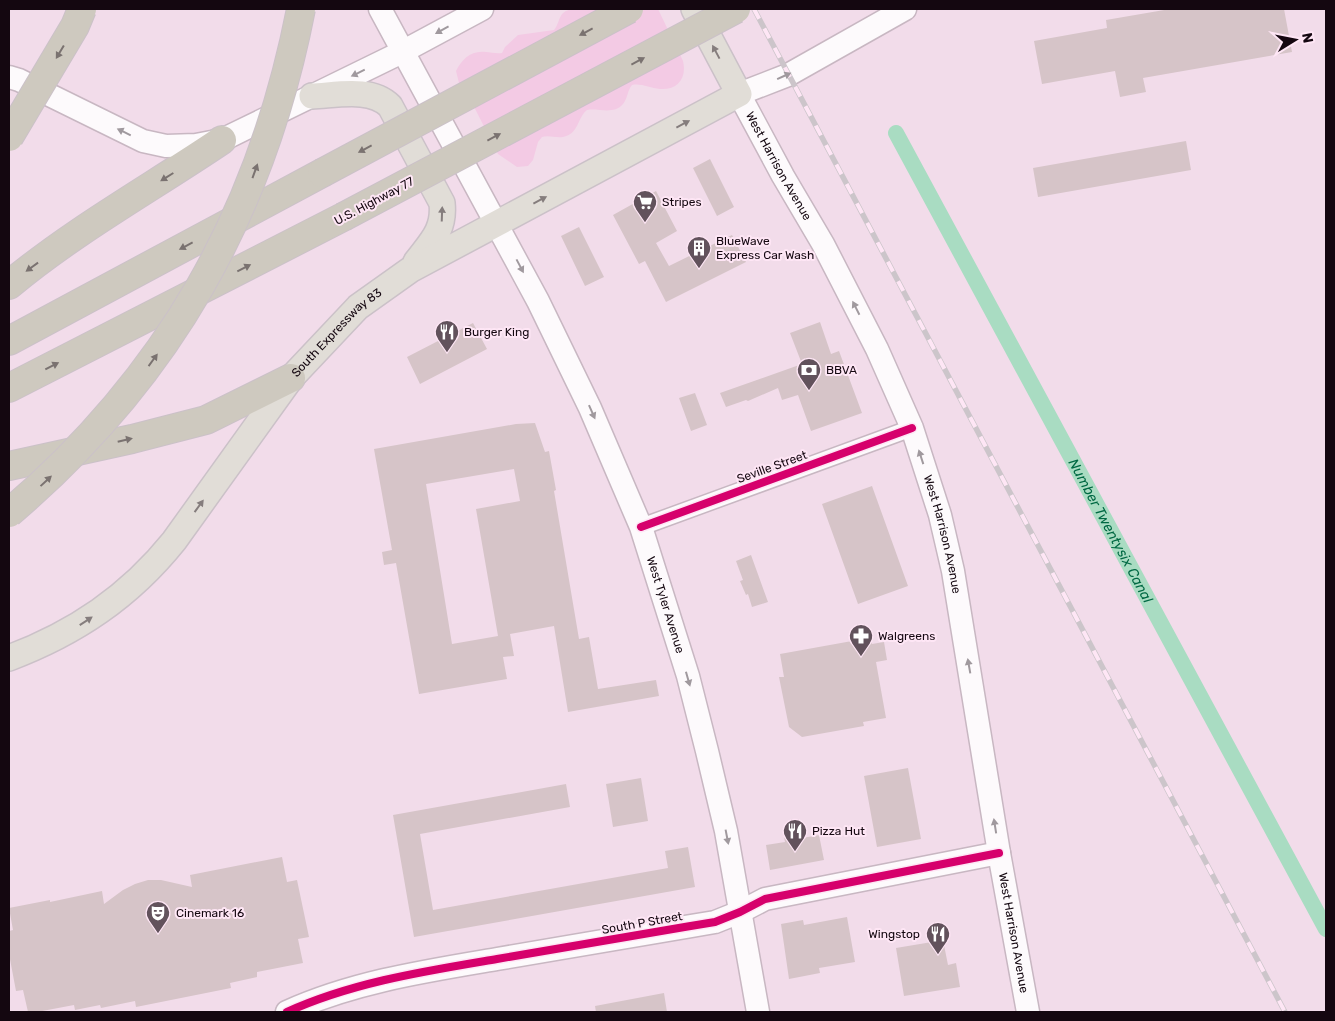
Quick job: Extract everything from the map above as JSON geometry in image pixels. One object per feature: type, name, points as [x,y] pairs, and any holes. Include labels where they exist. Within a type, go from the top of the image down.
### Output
[{"type":"highway","points":[[9,137],[75,26],[82,9]]},
{"type":"highway","points":[[9,513],[69,458],[100,426],[156,357],[198,291],[235,221],[264,148],[290,61],[301,9]]},
{"type":"highway","points":[[9,341],[629,9]]},
{"type":"highway","name":"U.S. Highway 77","points":[[9,388],[343,217],[736,9]]},
{"type":"highway","points":[[9,285],[85,229],[222,140]]},
{"type":"highway","points":[[9,466],[132,439],[206,420],[291,378]]},
{"type":"main road","name":"West Tyler Avenue","points":[[380,9],[538,301],[590,408],[641,527],[688,676],[708,751],[726,831],[758,1012]]},
{"type":"main road","points":[[9,77],[19,80],[143,141],[166,146],[196,145],[222,140],[402,52],[482,9]]},
{"type":"main road","points":[[694,9],[739,94],[788,75],[905,9]]},
{"type":"main road","points":[[312,96],[362,94],[376,96],[390,106],[442,203],[443,214],[437,236],[410,270]]},
{"type":"main road","name":"South Expressway 83","points":[[9,658],[44,644],[88,620],[112,602],[156,562],[172,544],[291,378],[358,307],[410,270],[739,94]]},
{"type":"main road","name":"West Harrison Avenue","points":[[739,94],[782,176],[823,244],[877,349],[912,428],[940,514],[953,571],[999,853],[1028,1012]]},
{"type":"main road","name":"South P Street","points":[[287,1012],[309,1002],[355,987],[430,971],[715,922],[766,899],[999,853]]},
{"type":"street","name":"Seville Street","points":[[641,527],[912,428]]},
{"type":"shaded area","points":[[572,9],[658,9],[683,61],[684,73],[680,82],[666,89],[632,85],[625,102],[615,109],[587,110],[572,133],[563,137],[542,137],[538,142],[533,160],[528,166],[517,167],[498,154],[467,93],[459,83],[456,71],[464,59],[471,54],[476,52],[502,53],[505,47],[518,35],[554,30],[564,12]]},
{"type":"building","points":[[1170,9],[1284,9],[1292,52],[1143,78],[1146,92],[1120,97],[1115,71],[1042,84],[1034,41],[1107,28],[1106,20]]},
{"type":"building","points":[[1186,141],[1191,170],[1038,197],[1033,168]]},
{"type":"building","points":[[710,159],[734,207],[717,216],[693,168]]},
{"type":"building","points":[[656,191],[677,231],[656,243],[669,266],[732,235],[746,262],[666,302],[645,261],[639,264],[613,215]]},
{"type":"building","points":[[579,227],[604,277],[585,286],[561,236]]},
{"type":"building","name":"BBVA","points":[[820,322],[831,354],[839,351],[862,413],[811,431],[798,395],[782,400],[778,388],[748,401],[726,407],[720,393],[802,364],[790,333]]},
{"type":"building","name":"Burger King","points":[[473,323],[487,349],[420,384],[407,357]]},
{"type":"building","points":[[695,393],[707,425],[691,431],[679,398]]},
{"type":"building","points":[[535,423],[545,452],[549,451],[579,639],[589,637],[598,689],[656,680],[659,696],[568,712],[554,626],[510,634],[514,656],[503,657],[507,679],[419,694],[396,563],[384,565],[382,552],[392,550],[374,449],[516,424]],"holes":[[[514,469],[520,501],[476,509],[498,636],[452,644],[426,484]]]},
{"type":"building","points":[[872,486],[908,586],[858,604],[822,504]]},
{"type":"building","points":[[751,555],[768,602],[752,607],[748,594],[746,595],[740,581],[743,580],[736,561]]},
{"type":"building","name":"Walgreens","points":[[864,636],[864,639],[871,638],[872,644],[884,642],[887,660],[876,662],[886,718],[863,722],[864,726],[802,737],[789,727],[779,677],[784,677],[780,654],[852,641],[851,638]]},
{"type":"building","points":[[908,768],[921,839],[877,847],[864,776]]},
{"type":"building","points":[[641,778],[648,821],[613,827],[606,784]]},
{"type":"building","points":[[566,784],[570,807],[420,834],[433,910],[668,868],[665,851],[688,847],[695,887],[414,937],[393,815]]},
{"type":"building","name":"Pizza Hut","points":[[796,835],[797,839],[819,835],[824,860],[770,870],[766,845],[785,842],[784,837]]},
{"type":"building","name":"Cinemark 16","points":[[282,857],[287,882],[297,880],[309,937],[298,939],[303,963],[257,972],[257,977],[230,983],[231,988],[136,1007],[135,1001],[101,1008],[100,1005],[75,1010],[74,1005],[28,1012],[23,990],[16,991],[9,954],[9,931],[13,930],[9,908],[102,891],[104,904],[123,890],[148,880],[161,880],[192,887],[190,875]]},
{"type":"building","points":[[847,917],[855,962],[819,968],[820,973],[789,979],[781,924],[803,920],[804,925]]},
{"type":"building","points":[[938,941],[939,946],[944,945],[948,965],[956,963],[960,987],[904,996],[896,948]]},
{"type":"building","points":[[664,993],[667,1012],[596,1012],[595,1006]]},
{"type":"waterway","name":"Number Twentysix Canal","points":[[896,133],[1326,929]]},
{"type":"railway","points":[[754,9],[1285,1012]]},
{"type":"cycle path","points":[[641,527],[912,428]]},
{"type":"cycle path","points":[[287,1012],[338,993],[390,979],[444,968],[715,922],[765,899],[999,853]]},
{"type":"place","name":"Stripes","points":[[645,223]]},
{"type":"place","name":"BlueWave Express Car Wash","points":[[699,269]]},
{"type":"place","name":"Burger King","points":[[447,353]]},
{"type":"place","name":"BBVA","points":[[809,391]]},
{"type":"place","name":"Walgreens","points":[[861,657]]},
{"type":"place","name":"Pizza Hut","points":[[795,852]]},
{"type":"place","name":"Cinemark 16","points":[[158,934]]},
{"type":"place","name":"Wingstop","points":[[938,955]]}]
